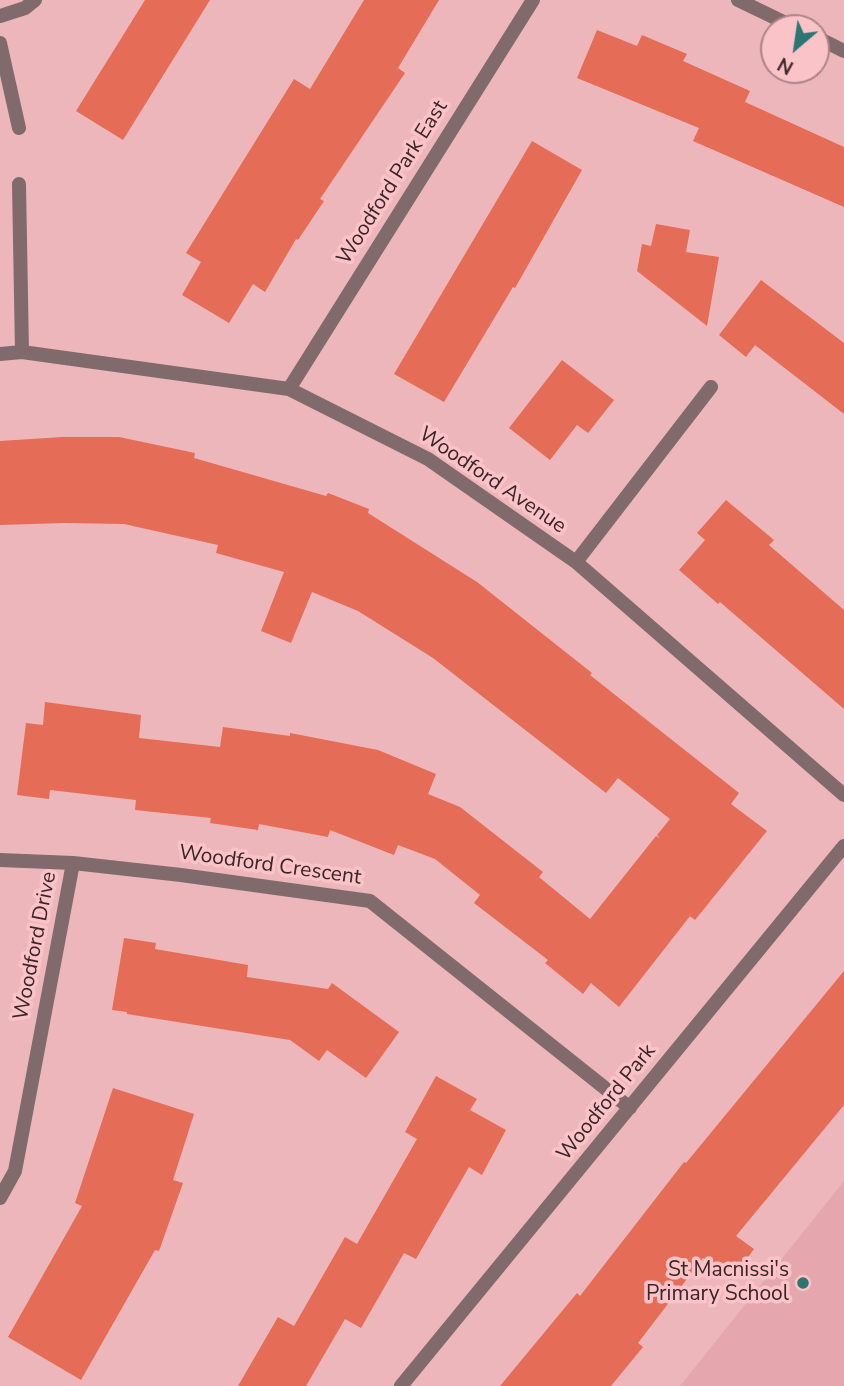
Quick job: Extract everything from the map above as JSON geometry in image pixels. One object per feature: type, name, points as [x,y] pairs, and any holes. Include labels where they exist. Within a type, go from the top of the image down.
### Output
[{"type":"street","points":[[0,16],[25,8],[35,0]]},
{"type":"street","name":"Woodford Park East","points":[[289,389],[533,0]]},
{"type":"street","points":[[738,0],[767,14]]},
{"type":"street","points":[[0,43],[19,128]]},
{"type":"street","points":[[19,184],[22,352]]},
{"type":"street","name":"Woodford Avenue","points":[[0,355],[22,352],[289,389],[428,459],[576,562],[844,795]]},
{"type":"street","points":[[576,562],[711,387]]},
{"type":"street","name":"Woodford Park","points":[[401,1386],[844,846]]},
{"type":"street","name":"Woodford Crescent","points":[[0,860],[74,863],[181,874],[370,901],[631,1108]]},
{"type":"street","name":"Woodford Drive","points":[[0,1198],[15,1171],[74,863]]},
{"type":"shaded area","name":"St Macnissi's Primary School","points":[[844,1181],[844,1386],[680,1386]]},
{"type":"building","points":[[145,0],[210,0],[123,140],[76,111]]},
{"type":"building","points":[[364,0],[439,0],[398,68],[405,73],[320,199],[324,201],[298,240],[296,239],[265,292],[253,284],[229,323],[182,295],[201,262],[186,253],[294,79],[310,89]]},
{"type":"building","points":[[597,30],[637,46],[642,35],[687,54],[683,61],[750,91],[745,102],[844,147],[844,207],[693,141],[699,128],[577,78]]},
{"type":"building","points":[[532,141],[582,170],[515,288],[513,287],[444,402],[394,374]]},
{"type":"building","points":[[656,224],[690,230],[686,252],[719,257],[707,326],[637,271],[642,244],[651,246]]},
{"type":"building","points":[[761,280],[844,343],[844,414],[755,345],[746,357],[719,335]]},
{"type":"building","points":[[562,360],[614,400],[588,433],[577,425],[550,460],[509,428]]},
{"type":"building","points":[[119,437],[195,453],[194,458],[326,496],[328,493],[369,509],[368,513],[477,582],[592,673],[590,675],[739,793],[731,804],[767,831],[695,920],[690,916],[619,1007],[591,983],[583,994],[545,963],[548,960],[474,903],[480,895],[435,859],[398,845],[394,855],[330,830],[328,837],[259,824],[258,830],[210,823],[211,818],[135,810],[136,800],[50,790],[49,799],[17,795],[26,723],[43,725],[45,702],[141,715],[139,738],[220,747],[223,727],[290,736],[290,733],[378,750],[436,774],[428,794],[460,807],[543,872],[539,877],[590,919],[656,836],[660,838],[657,835],[670,819],[618,778],[606,793],[433,658],[358,611],[312,592],[291,643],[261,631],[284,572],[216,553],[218,545],[124,524],[0,525],[0,441]]},
{"type":"building","points":[[726,500],[774,540],[769,545],[844,610],[844,709],[679,570],[705,540],[697,533]]},
{"type":"building","points":[[124,938],[156,943],[155,949],[248,965],[247,977],[328,989],[332,983],[399,1032],[366,1078],[327,1050],[319,1061],[290,1040],[112,1010]]},
{"type":"building","points":[[844,971],[844,1105],[736,1236],[754,1249],[731,1280],[703,1258],[638,1343],[643,1347],[611,1386],[500,1386],[577,1293],[580,1296],[684,1162],[686,1163]]},
{"type":"building","points":[[436,1076],[477,1099],[470,1110],[506,1130],[482,1175],[469,1167],[416,1259],[404,1253],[361,1328],[345,1319],[306,1386],[238,1386],[278,1317],[294,1326],[345,1237],[357,1244],[417,1139],[405,1132]]},
{"type":"building","points":[[113,1088],[194,1114],[173,1180],[183,1183],[159,1251],[155,1250],[81,1380],[8,1337],[82,1206],[75,1203]]},
{"type":"place","name":"St Macnissi's Primary School","points":[[803,1283]]}]
